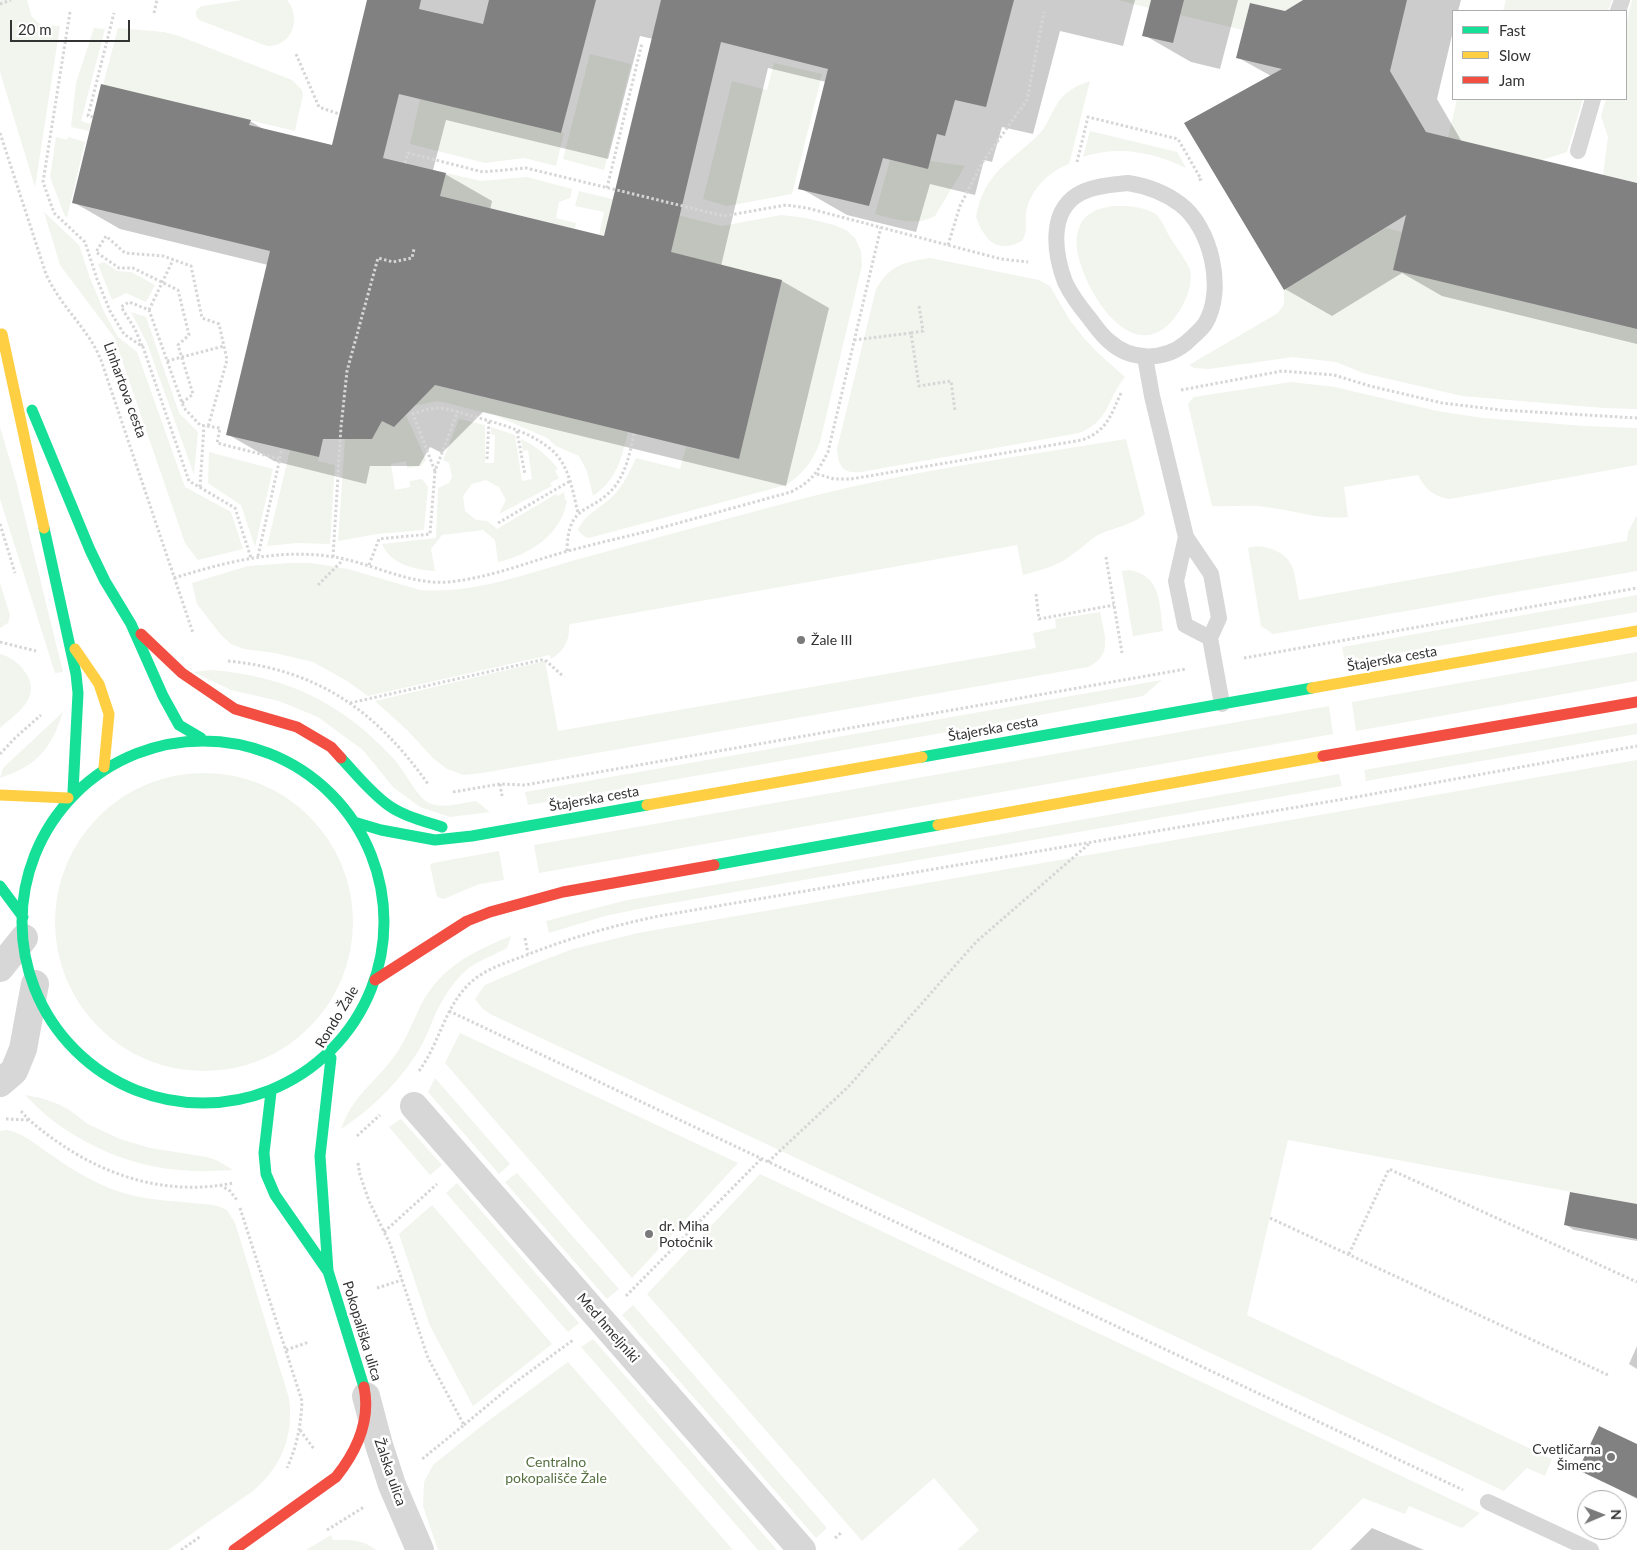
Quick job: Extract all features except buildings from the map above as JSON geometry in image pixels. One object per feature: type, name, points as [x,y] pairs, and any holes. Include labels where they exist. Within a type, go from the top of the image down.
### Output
[{"type":"main road","points":[[1,331],[80,529],[104,580],[131,624],[163,696],[179,725],[201,738]]},
{"type":"main road","points":[[0,795],[71,795],[78,693],[70,641],[1,331]]},
{"type":"main road","points":[[131,624],[182,673],[235,709],[297,727],[331,747],[374,793],[389,806],[407,815],[472,836]]},
{"type":"main road","name":"Štajerska cesta","points":[[354,822],[382,830],[435,840],[472,836],[1637,631]]},
{"type":"main road","points":[[70,641],[83,663],[99,684],[109,714],[104,768]]},
{"type":"main road","points":[[375,980],[467,921],[490,912],[563,892],[1164,784],[1637,702]]},
{"type":"main road","name":"Rondo Žale","points":[[201,738],[217,738],[245,743],[284,760],[329,792],[354,822],[367,850],[374,870],[380,900],[381,934],[380,955],[375,980],[353,1023],[331,1058],[304,1077],[253,1099],[210,1104],[195,1104],[160,1097],[127,1086],[98,1070],[85,1059],[60,1030],[42,1000],[35,984],[26,952],[24,927],[27,878],[38,846],[46,830],[71,795],[90,776],[135,752],[170,742],[201,738]]},
{"type":"main road","points":[[0,886],[24,927]]},
{"type":"main road","name":"Pokopališka ulica","points":[[234,1550],[318,1491],[342,1470],[360,1440],[366,1409],[362,1374],[328,1271],[320,1156],[331,1058]]},
{"type":"main road","name":"Pokopališka ulica","points":[[271,1092],[264,1153],[266,1174],[275,1195],[328,1271]]},
{"type":"street","points":[[0,968],[24,927]]},
{"type":"street","points":[[0,1083],[14,1071],[23,1048],[35,984]]},
{"type":"street","name":"Med hmeljniki","points":[[414,1106],[802,1550]]},
{"type":"street","name":"Žalska ulica","points":[[365,1392],[392,1485],[420,1550]]},
{"type":"lane","points":[[1578,151],[1593,100]]},
{"type":"lane","points":[[1128,183],[1142,186],[1167,196],[1180,204],[1192,215],[1206,239],[1213,260],[1215,280],[1211,310],[1204,324],[1177,349],[1158,356],[1145,357],[1119,349],[1103,335],[1075,299],[1066,283],[1060,265],[1056,232],[1058,217],[1067,204],[1077,195],[1102,186],[1128,183]]},
{"type":"lane","points":[[1145,357],[1151,391],[1186,537],[1211,574],[1219,618],[1210,638],[1222,704]]},
{"type":"lane","points":[[1186,537],[1176,581],[1185,625],[1210,638]]},
{"type":"lane","points":[[1488,1502],[1591,1550]]},
{"type":"path","points":[[0,4],[11,0]]},
{"type":"path","points":[[154,13],[157,0]]},
{"type":"path","points":[[70,12],[43,182],[54,213],[85,242],[110,311],[124,334],[143,347]]},
{"type":"path","points":[[948,245],[960,206],[982,163],[1027,100],[1044,12]]},
{"type":"path","points":[[93,117],[88,116],[114,13]]},
{"type":"path","points":[[607,188],[642,42]]},
{"type":"path","points":[[296,54],[319,107],[340,114]]},
{"type":"path","name":"Linhartova cesta","points":[[0,132],[48,281],[96,348],[101,360],[195,638]]},
{"type":"path","points":[[405,163],[408,153],[483,172],[526,168],[724,216],[786,205],[806,208],[1001,259],[1060,265]]},
{"type":"path","points":[[174,578],[258,556],[298,553],[333,557],[370,565],[413,579],[450,582],[512,569],[567,551],[791,492],[811,480],[828,452],[880,227]]},
{"type":"path","points":[[182,403],[193,395],[178,345],[189,335],[178,290],[133,268],[118,268],[96,252],[106,236],[125,253],[162,256],[191,266],[202,318],[219,324],[227,360],[206,426],[200,488]]},
{"type":"path","points":[[333,557],[341,427],[347,371],[378,258],[393,262],[412,258],[414,249]]},
{"type":"path","points":[[173,260],[149,310],[184,408],[200,425],[220,428],[217,443],[280,459]]},
{"type":"path","points":[[149,310],[129,302],[121,307],[135,329],[143,347],[189,481],[235,508],[252,558]]},
{"type":"path","points":[[854,340],[922,331],[919,306]]},
{"type":"path","points":[[911,333],[920,386],[951,381],[955,411]]},
{"type":"path","points":[[167,361],[224,346]]},
{"type":"path","points":[[816,474],[834,479],[851,479],[1082,440],[1100,432],[1108,422],[1121,392],[1151,391],[1282,371],[1334,375],[1370,386],[1442,403],[1500,410],[1637,418]]},
{"type":"path","points":[[436,471],[413,414],[438,408],[458,411],[489,420],[516,430],[540,442],[555,453],[566,470],[578,513]]},
{"type":"path","points":[[370,565],[379,539],[430,534],[436,471],[458,411]]},
{"type":"path","points":[[488,459],[489,420]]},
{"type":"path","points":[[516,430],[525,475]]},
{"type":"path","points":[[567,551],[567,535],[573,519],[616,484],[628,463],[634,434]]},
{"type":"path","points":[[258,556],[282,449]]},
{"type":"path","points":[[498,523],[570,481]]},
{"type":"path","points":[[1106,557],[1122,653]]},
{"type":"path","points":[[318,585],[343,559]]},
{"type":"path","name":"Štajerska cesta","points":[[1241,659],[1637,588]]},
{"type":"path","points":[[1036,594],[1039,619],[1114,605]]},
{"type":"path","points":[[0,642],[40,652]]},
{"type":"path","points":[[223,660],[261,665],[282,671],[319,685],[350,702],[400,747],[429,786]]},
{"type":"path","points":[[350,702],[541,660],[545,660],[564,677]]},
{"type":"path","name":"Štajerska cesta","points":[[445,794],[500,784],[525,785],[1166,672]]},
{"type":"path","points":[[0,754],[32,722],[48,711]]},
{"type":"path","points":[[418,1072],[432,1051],[449,1011],[468,985],[477,978],[528,954],[609,927],[659,916],[1356,797],[1637,746]]},
{"type":"path","points":[[768,1162],[848,1087],[976,942],[1091,842]]},
{"type":"path","points":[[524,930],[528,954]]},
{"type":"path","points":[[449,1011],[1488,1502]]},
{"type":"path","points":[[358,1142],[361,1133],[380,1114]]},
{"type":"path","points":[[0,1119],[28,1120],[81,1158],[113,1173],[161,1185],[220,1185],[230,1191],[237,1201],[302,1401],[300,1430]]},
{"type":"path","points":[[632,1291],[761,1159]]},
{"type":"path","points":[[358,1160],[360,1175],[369,1202],[390,1244],[428,1358],[464,1425]]},
{"type":"path","points":[[384,1232],[462,1161]]},
{"type":"path","points":[[1349,1254],[1388,1169],[1637,1282]]},
{"type":"path","points":[[1270,1218],[1608,1375]]},
{"type":"path","points":[[377,1288],[402,1280]]},
{"type":"path","points":[[286,1350],[309,1342]]},
{"type":"path","points":[[392,1485],[517,1381],[566,1346]]},
{"type":"green space","points":[[0,0],[27,0],[32,17],[41,25],[60,26],[35,187],[0,72]]},
{"type":"green space","points":[[243,0],[287,0],[294,15],[294,23],[288,37],[276,45],[267,46],[199,20],[196,16],[197,10],[202,6]]},
{"type":"green space","points":[[1118,0],[1151,0],[1149,8]]},
{"type":"green space","points":[[1184,0],[1303,0],[1285,11],[1250,3],[1243,30],[1180,15]]},
{"type":"green space","points":[[1506,0],[1612,0],[1608,10],[1503,10]]},
{"type":"green space","points":[[1632,0],[1637,0],[1637,183],[1603,175],[1608,137],[1601,116],[1606,100],[1627,100],[1627,21]]},
{"type":"green space","points":[[94,28],[105,29],[81,121],[91,124],[89,131],[71,127],[76,83]]},
{"type":"green space","points":[[118,28],[164,32],[179,36],[292,80],[302,90],[303,95],[295,131],[103,85]]},
{"type":"green space","points":[[590,54],[631,64],[604,170],[563,159]]},
{"type":"green space","points":[[774,63],[822,74],[792,194],[727,206],[703,199],[732,81],[767,90]]},
{"type":"green space","points":[[1090,81],[1069,164],[1047,177],[1031,197],[1026,213],[1026,231],[1022,241],[1006,246],[993,243],[983,233],[976,217],[985,189],[992,178],[1040,133],[1062,97],[1075,87]]},
{"type":"green space","points":[[420,99],[564,133],[556,166],[524,158],[485,163],[410,144]]},
{"type":"green space","points":[[1457,100],[1583,100],[1567,152],[1542,160],[1448,138]]},
{"type":"green space","points":[[1090,131],[1177,152],[1186,168],[1174,162],[1135,152],[1109,151],[1083,157]]},
{"type":"green space","points":[[56,137],[67,140],[68,137],[85,142],[67,218],[50,177]]},
{"type":"green space","points":[[890,160],[928,169],[930,161],[965,166],[935,216],[912,222],[875,214]]},
{"type":"green space","points":[[446,173],[481,181],[527,177],[572,189],[570,198],[559,202],[556,218],[576,223],[575,229],[440,196]]},
{"type":"green space","points":[[579,191],[722,226],[781,215],[806,218],[834,225],[846,230],[855,238],[861,251],[862,265],[820,442],[807,466],[792,481],[786,485],[589,538],[585,537],[578,530],[585,519],[618,491],[636,458],[680,469],[686,447],[739,459],[782,280],[599,235],[604,212],[575,206]]},
{"type":"green space","points":[[1113,206],[1139,208],[1156,215],[1190,270],[1189,291],[1183,305],[1171,322],[1155,333],[1139,335],[1124,328],[1110,316],[1098,300],[1081,265],[1077,241],[1081,223],[1093,212]]},
{"type":"green space","points":[[44,212],[79,245],[105,314],[118,337],[137,352],[185,487],[231,512],[243,549],[198,560],[185,543],[114,337],[60,265]]},
{"type":"green space","points":[[1386,228],[1402,232],[1393,270],[1637,329],[1637,409],[1603,408],[1462,396],[1363,373],[1336,362],[1293,357],[1209,369],[1194,368],[1189,365],[1278,313],[1284,304],[1284,290]]},
{"type":"green space","points":[[930,258],[1039,280],[1050,286],[1069,319],[1083,337],[1125,377],[1097,422],[1079,433],[861,472],[850,472],[843,468],[840,464],[837,449],[876,289],[892,270],[905,263]]},
{"type":"green space","points":[[104,262],[117,271],[131,272],[155,285],[146,302],[126,293],[112,300],[98,264]]},
{"type":"green space","points":[[131,312],[146,317],[179,413],[198,432],[194,475],[147,343]]},
{"type":"green space","points":[[397,376],[628,432],[617,468],[608,483],[593,496],[587,471],[579,456],[556,446],[547,438],[497,416],[437,401],[414,406],[389,382]]},
{"type":"green space","points":[[1291,382],[1335,387],[1437,411],[1483,418],[1637,428],[1637,465],[1450,499],[1431,492],[1418,475],[1344,487],[1348,517],[1317,516],[1260,506],[1212,506],[1188,404],[1194,397]]},
{"type":"green space","points":[[406,415],[426,460],[421,466],[407,468],[406,461],[391,464],[395,490],[410,487],[410,481],[422,479],[428,487],[424,530],[377,534],[338,541],[345,439],[372,439],[382,421],[394,427]]},
{"type":"green space","points":[[459,419],[485,425],[485,463],[494,463],[495,435],[491,434],[491,427],[515,435],[522,481],[532,479],[528,450],[523,451],[521,439],[537,448],[550,460],[558,469],[555,471],[559,478],[550,483],[552,486],[499,514],[506,500],[499,487],[486,480],[472,484],[463,496],[465,511],[476,520],[487,521],[497,529],[556,494],[558,496],[564,492],[565,500],[567,500],[564,512],[559,523],[543,541],[510,559],[498,562],[495,540],[483,530],[442,535],[431,549],[435,571],[404,565],[391,557],[382,544],[436,538],[438,488],[449,483],[452,477],[449,463],[443,460]]},
{"type":"green space","points":[[0,427],[16,481],[63,672],[55,673],[0,499]]},
{"type":"green space","points":[[1126,439],[1145,514],[1134,521],[1098,535],[1055,565],[1023,575],[1017,545],[571,624],[569,625],[565,645],[551,659],[550,655],[368,696],[347,681],[313,662],[275,653],[244,649],[231,644],[221,635],[197,604],[192,583],[248,566],[311,563],[348,569],[420,590],[459,589],[497,582],[752,512],[852,487],[969,464]]},
{"type":"green space","points":[[290,450],[319,457],[318,461],[335,465],[330,544],[297,543],[267,546]]},
{"type":"green space","points":[[209,452],[273,469],[255,547],[241,505],[208,483]]},
{"type":"green space","points":[[1637,515],[1637,571],[1273,634],[1261,626],[1248,548],[1268,548],[1275,550],[1286,558],[1293,569],[1299,600],[1627,541],[1628,532]]},
{"type":"green space","points":[[1130,570],[1140,573],[1153,585],[1159,601],[1163,631],[1133,636],[1122,571]]},
{"type":"green space","points":[[0,583],[10,615],[8,623],[0,628]]},
{"type":"green space","points":[[1637,595],[1637,612],[1345,662],[1342,647]]},
{"type":"green space","points":[[1100,612],[1105,636],[1104,650],[1096,662],[1088,667],[482,773],[464,775],[447,769],[433,758],[407,730],[375,701],[545,661],[558,731],[1036,648],[1033,633],[1056,628],[1055,619]]},
{"type":"green space","points":[[1637,652],[1637,681],[1356,731],[1352,702]]},
{"type":"green space","points":[[0,654],[20,666],[30,681],[31,689],[26,704],[0,728]]},
{"type":"green space","points":[[211,670],[264,678],[311,695],[353,721],[373,738],[396,762],[418,794],[427,802],[445,806],[476,801],[490,812],[450,817],[420,807],[393,787],[363,750],[318,717],[279,701],[231,690],[193,672]]},
{"type":"green space","points":[[1162,680],[1143,696],[953,731],[528,805],[525,792]]},
{"type":"green space","points":[[1329,706],[1333,734],[539,873],[534,845]]},
{"type":"green space","points":[[63,712],[48,746],[41,754],[24,767],[0,778],[3,768]]},
{"type":"green space","points":[[1637,723],[1637,734],[1366,781],[1364,770]]},
{"type":"green space","points":[[1637,760],[1637,1204],[1288,1140],[1247,1315],[1552,1459],[1545,1476],[1527,1468],[1504,1491],[490,1014],[475,999],[485,985],[536,963],[573,949],[638,933]]},
{"type":"green space","points":[[189,773],[219,773],[247,779],[274,790],[310,816],[328,839],[342,865],[353,907],[353,937],[342,979],[328,1005],[310,1028],[274,1054],[247,1065],[219,1071],[189,1071],[161,1065],[134,1054],[98,1028],[89,1017],[72,992],[61,965],[55,937],[55,907],[61,879],[72,852],[98,816],[109,807],[134,790],[161,779]]},
{"type":"green space","points":[[1339,774],[1342,786],[643,908],[605,916],[549,933],[546,921],[623,901]]},
{"type":"green space","points":[[499,851],[504,880],[479,884],[444,899],[437,897],[430,865]]},
{"type":"green space","points":[[511,936],[507,948],[473,965],[455,982],[434,1017],[422,1044],[404,1071],[375,1103],[341,1129],[352,1107],[397,1052],[420,1007],[437,981],[447,971],[470,955]]},
{"type":"green space","points":[[460,1033],[738,1163],[632,1278],[445,1063]]},
{"type":"green space","points":[[435,1078],[510,1164],[499,1174],[428,1092]]},
{"type":"green space","points":[[25,1095],[58,1104],[88,1124],[120,1139],[150,1148],[207,1157],[233,1170],[193,1171],[164,1168],[131,1161],[84,1141],[48,1117]]},
{"type":"green space","points":[[401,1119],[442,1165],[430,1175],[389,1127]]},
{"type":"green space","points":[[7,1130],[27,1138],[75,1171],[109,1188],[150,1199],[218,1206],[227,1210],[235,1223],[289,1398],[290,1425],[284,1449],[272,1471],[263,1481],[253,1491],[168,1550],[0,1550],[0,1131]]},
{"type":"green space","points":[[517,1173],[619,1289],[607,1299],[505,1182]]},
{"type":"green space","points":[[760,1174],[1480,1513],[1462,1528],[1409,1506],[1405,1514],[1363,1498],[1311,1550],[957,1550],[979,1530],[934,1478],[862,1541],[647,1294]]},
{"type":"green space","points":[[457,1183],[579,1323],[568,1332],[446,1193]]},
{"type":"green space","points":[[432,1205],[552,1344],[473,1406],[430,1326],[399,1234]]},
{"type":"green space","points":[[633,1305],[827,1528],[816,1538],[622,1315]]},
{"type":"green space","points":[[593,1339],[777,1550],[758,1550],[581,1347]]},
{"type":"green space","name":"Centralno pokopališče Žale","points":[[568,1362],[733,1550],[438,1550],[423,1506],[424,1482],[433,1465],[484,1424]]},
{"type":"green space","points":[[331,1535],[333,1540],[361,1542],[376,1550],[306,1550]]},
{"type":"traffic: fast","points":[[32,410],[90,550],[105,581],[131,624],[163,696],[179,725],[201,738]]},
{"type":"traffic: fast","points":[[44,528],[76,674],[78,693],[73,792]]},
{"type":"traffic: fast","points":[[922,757],[1312,688]]},
{"type":"traffic: fast","points":[[203,741],[238,744],[272,755],[304,771],[331,794],[354,821],[370,853],[381,887],[384,922],[381,957],[370,991],[354,1023],[331,1050],[304,1073],[272,1089],[238,1100],[203,1103],[168,1100],[134,1089],[102,1073],[75,1050],[52,1023],[36,991],[25,957],[22,922],[25,887],[36,853],[52,821],[75,794],[102,771],[134,755],[168,744],[203,741]]},
{"type":"traffic: fast","points":[[341,758],[369,789],[388,805],[407,815],[442,827]]},
{"type":"traffic: fast","points":[[354,822],[381,830],[435,840],[472,836],[647,805]]},
{"type":"traffic: fast","points":[[714,865],[938,825]]},
{"type":"traffic: fast","points":[[0,886],[23,917]]},
{"type":"traffic: fast","points":[[331,1058],[320,1156],[328,1271],[364,1387]]},
{"type":"traffic: fast","points":[[271,1092],[264,1153],[266,1174],[275,1195],[327,1270]]},
{"type":"traffic: slow","points":[[2,334],[44,528]]},
{"type":"traffic: slow","points":[[1312,688],[1637,631]]},
{"type":"traffic: slow","points":[[75,649],[99,684],[109,714],[104,767]]},
{"type":"traffic: slow","points":[[938,825],[1323,756]]},
{"type":"traffic: slow","points":[[647,805],[922,757]]},
{"type":"traffic: slow","points":[[0,795],[68,798]]},
{"type":"traffic: jam","points":[[141,634],[182,673],[235,709],[297,727],[331,747],[341,758]]},
{"type":"traffic: jam","points":[[1323,756],[1637,702]]},
{"type":"traffic: jam","points":[[375,980],[467,921],[490,912],[563,892],[714,865]]},
{"type":"traffic: jam","points":[[234,1550],[336,1477],[350,1457],[360,1435],[365,1412],[364,1387]]},
{"type":"place","name":"Žale III","points":[[801,640]]},
{"type":"place","name":"dr. Miha Potočnik","points":[[649,1234]]},
{"type":"place","name":"Cvetličarna Šimenc","points":[[1611,1457]]}]
